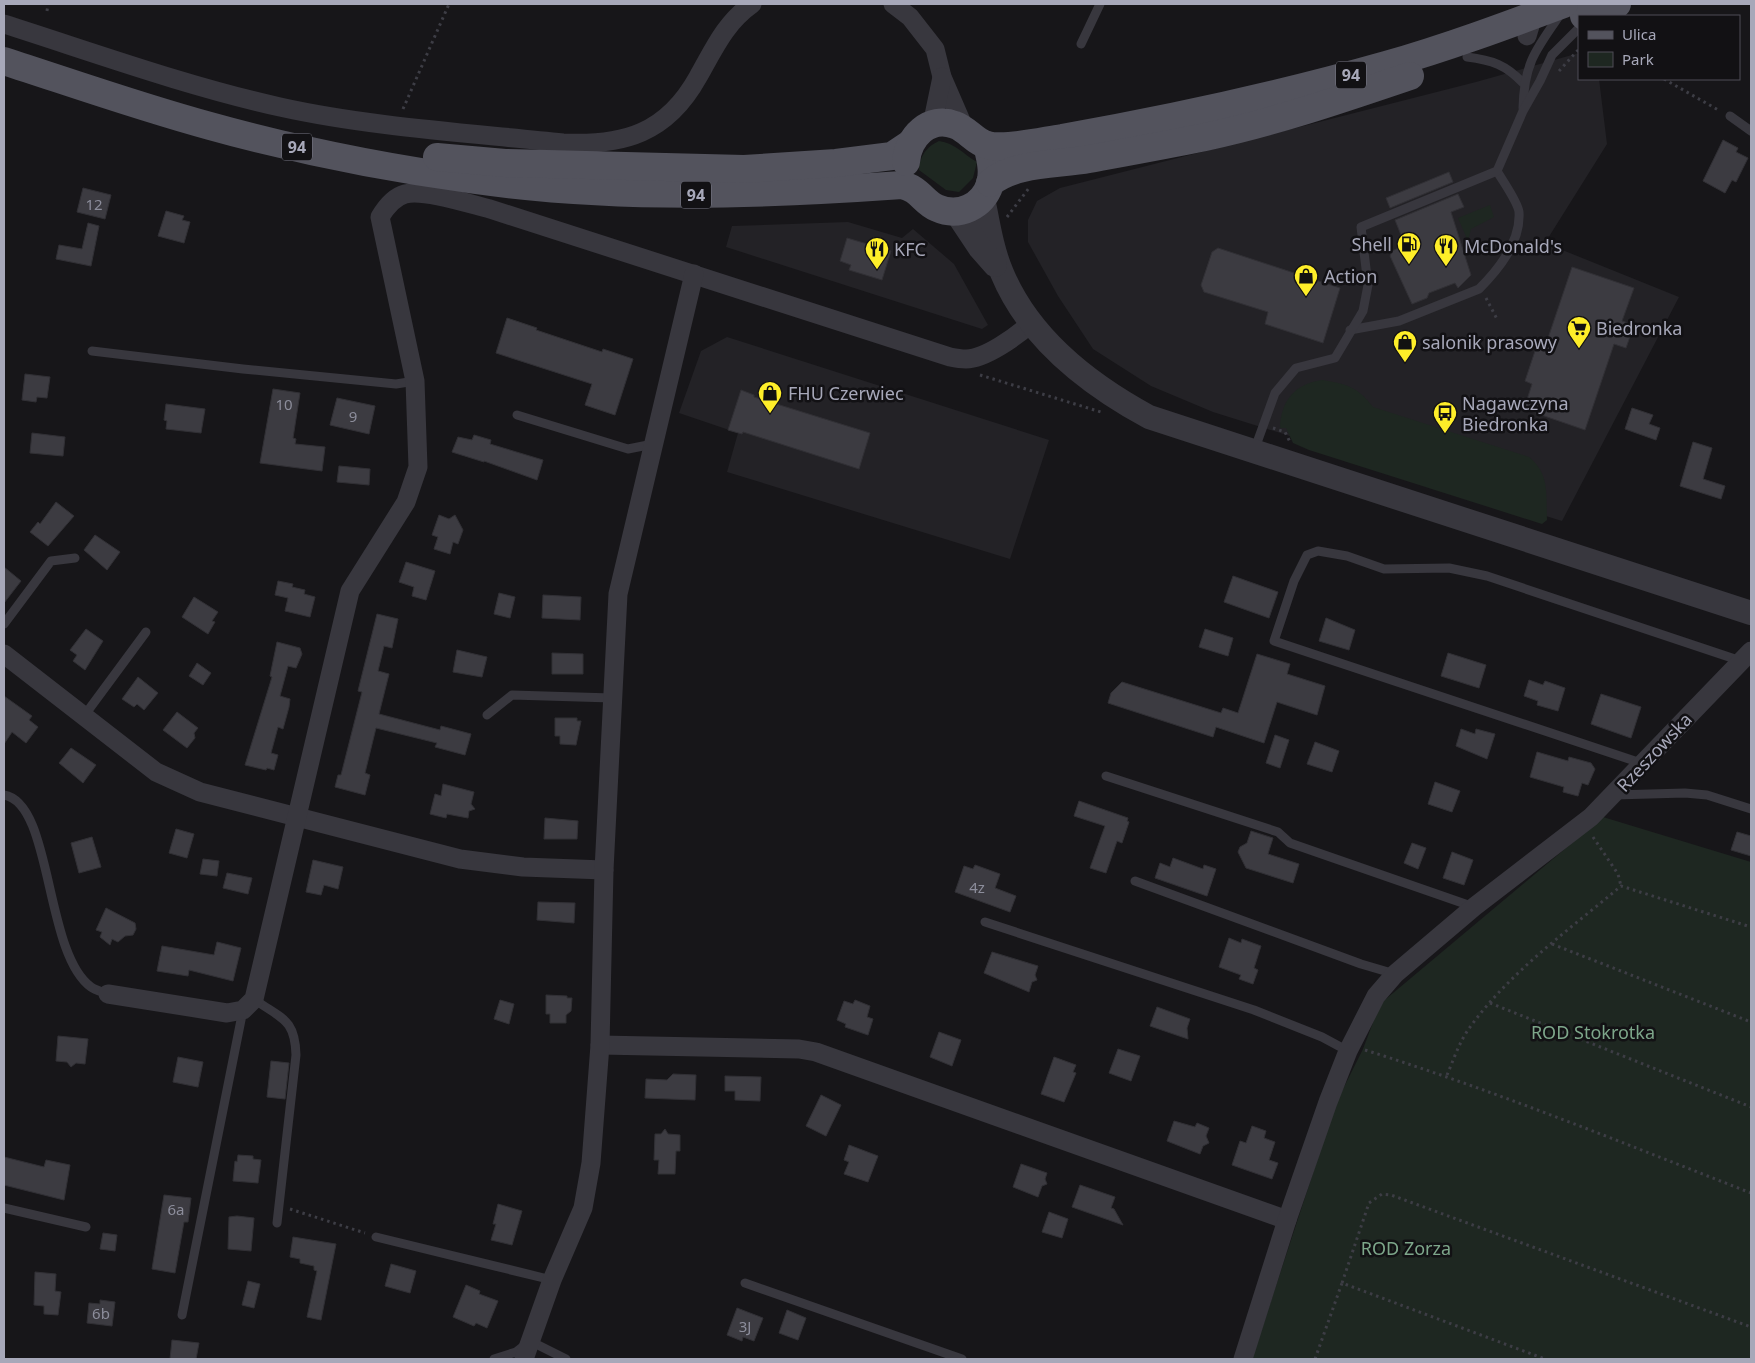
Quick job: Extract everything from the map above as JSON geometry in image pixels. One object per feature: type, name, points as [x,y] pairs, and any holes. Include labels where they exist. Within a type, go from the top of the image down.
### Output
[{"type":"main road","name":"94","points":[[987,145],[1040,142],[1097,132],[1300,87],[1404,60],[1541,17],[1578,16]]},
{"type":"main road","name":"94","points":[[956,212],[971,208],[1000,176],[1026,168],[1087,159],[1206,136],[1330,103],[1467,57],[1541,17]]},
{"type":"main road","name":"94","points":[[4,45],[214,112],[328,139],[446,158],[505,164],[744,169],[836,163],[892,156],[910,144],[916,134],[932,124]]},
{"type":"main road","name":"94","points":[[4,61],[210,126],[326,154],[476,180],[598,192],[675,195],[793,193],[902,185],[911,187]]},
{"type":"main road","points":[[932,124],[942,122],[965,130],[987,145],[991,161],[986,191]]},
{"type":"main road","points":[[910,144],[906,170],[911,187],[935,208],[956,212]]},
{"type":"street","points":[[4,24],[213,91],[282,108],[351,119],[563,143],[593,144],[626,139],[658,125],[672,114],[685,100],[722,34],[737,14],[752,4]]},
{"type":"street","points":[[893,4],[914,10],[935,49],[942,77],[965,130]]},
{"type":"street","points":[[932,124],[942,77]]},
{"type":"street","points":[[986,191],[1002,272]]},
{"type":"street","points":[[108,994],[228,1013],[249,1004],[350,591],[406,502],[418,467],[415,381],[380,217],[387,205],[406,194],[436,196],[490,209],[950,357],[966,360],[994,349],[1032,323]]},
{"type":"street","points":[[956,212],[980,248],[1002,272],[1032,323],[1078,372],[1114,398],[1149,417],[1751,612]]},
{"type":"street","points":[[524,1359],[552,1280],[583,1208],[591,1163],[600,1045],[604,870],[618,594],[694,274]]},
{"type":"street","points":[[4,654],[156,772],[176,783],[200,792],[460,859],[523,867],[604,870]]},
{"type":"street","name":"Rzeszowska","points":[[1614,795],[1746,656]]},
{"type":"street","points":[[1243,1359],[1288,1220],[1376,996],[1396,974],[1474,907],[1587,828],[1614,795]]},
{"type":"street","points":[[600,1045],[800,1049],[816,1052],[1288,1220]]},
{"type":"lane","points":[[1081,44],[1100,4]]},
{"type":"lane","points":[[1523,111],[1523,83],[1536,49],[1541,17],[1569,4]]},
{"type":"lane","points":[[1254,452],[1275,393],[1296,368],[1335,358],[1363,311],[1368,285],[1361,227],[1497,171],[1523,111],[1552,55],[1578,29]]},
{"type":"lane","points":[[1467,57],[1487,59],[1501,64],[1523,83]]},
{"type":"lane","points":[[1730,116],[1751,131]]},
{"type":"lane","points":[[1350,330],[1399,321],[1479,289],[1501,264],[1516,239],[1519,210],[1497,171]]},
{"type":"lane","points":[[92,351],[243,370],[396,384],[415,381]]},
{"type":"lane","points":[[517,415],[628,449],[654,444]]},
{"type":"lane","points":[[1644,764],[1274,641],[1294,580],[1307,555],[1318,551],[1347,556],[1384,569],[1449,568],[1488,576],[1746,656]]},
{"type":"lane","points":[[4,624],[50,561],[75,558]]},
{"type":"lane","points":[[84,716],[146,632]]},
{"type":"lane","points":[[487,715],[512,695],[612,698]]},
{"type":"lane","points":[[1106,776],[1278,832],[1290,843],[1474,907]]},
{"type":"lane","name":"Rzeszowska","points":[[1614,795],[1684,793],[1708,795],[1751,809]]},
{"type":"lane","points":[[4,795],[10,796],[22,804],[28,814],[49,884],[61,937],[76,971],[91,987],[108,994]]},
{"type":"lane","points":[[1135,881],[1333,954],[1396,974]]},
{"type":"lane","points":[[985,922],[1254,1010],[1354,1048]]},
{"type":"lane","points":[[182,1315],[249,1004],[290,1024],[296,1036],[296,1055],[277,1223]]},
{"type":"lane","points":[[4,1208],[86,1227]]},
{"type":"lane","points":[[376,1237],[552,1280]]},
{"type":"lane","points":[[745,1283],[962,1359]]},
{"type":"lane","points":[[494,1359],[516,1352],[530,1341],[566,1359]]},
{"type":"path","points":[[47,11],[48,4]]},
{"type":"path","points":[[400,117],[449,4]]},
{"type":"path","points":[[1552,79],[1578,50]]},
{"type":"path","points":[[1666,80],[1730,116]]},
{"type":"path","points":[[1003,223],[1029,189],[1028,181]]},
{"type":"path","points":[[1486,297],[1498,321]]},
{"type":"path","points":[[975,373],[1104,413],[1108,407]]},
{"type":"path","points":[[1587,828],[1618,874],[1621,886]]},
{"type":"path","points":[[1621,886],[1751,927]]},
{"type":"path","points":[[1447,1075],[1467,1032],[1490,1003],[1552,944],[1621,886]]},
{"type":"path","points":[[1552,944],[1751,1022]]},
{"type":"path","points":[[1490,1003],[1751,1107]]},
{"type":"path","points":[[1354,1048],[1447,1075],[1751,1193]]},
{"type":"path","points":[[1315,1359],[1370,1203],[1382,1194],[1391,1194],[1751,1327]]},
{"type":"path","points":[[280,1206],[376,1237]]},
{"type":"path","points":[[1342,1283],[1545,1359]]},
{"type":"shaded area","points":[[1578,53],[1578,80],[1599,80],[1607,144],[1545,243],[1679,297],[1562,521],[1213,412],[1151,386],[1093,349],[1058,296],[1028,242],[1028,220],[1037,201],[1060,188],[1476,82]]},
{"type":"shaded area","points":[[848,222],[902,238],[913,229],[954,264],[988,325],[982,329],[726,247],[732,226]]},
{"type":"shaded area","points":[[727,337],[1049,440],[1010,559],[727,472],[738,433],[679,413],[701,351]]},
{"type":"green space","points":[[939,141],[954,146],[977,162],[973,178],[959,192],[946,190],[919,170],[924,152]]},
{"type":"green space","points":[[1490,205],[1494,217],[1471,229],[1468,241],[1458,218]]},
{"type":"green space","points":[[1322,380],[1338,383],[1357,391],[1373,407],[1529,457],[1541,470],[1544,478],[1547,520],[1542,524],[1309,450],[1293,443],[1286,428],[1280,428],[1283,409],[1291,395],[1297,390],[1304,385]]},
{"type":"green space","points":[[1603,817],[1751,862],[1751,1359],[1252,1359],[1336,1103],[1363,1049],[1380,1004]]},
{"type":"building","points":[[1723,140],[1738,148],[1736,152],[1748,158],[1736,182],[1732,180],[1725,193],[1703,181]]},
{"type":"building","points":[[1449,172],[1453,182],[1390,208],[1386,198]]},
{"type":"building","points":[[83,188],[111,195],[105,219],[77,212]]},
{"type":"building","points":[[1458,194],[1464,207],[1451,212],[1471,275],[1458,288],[1455,283],[1429,293],[1427,298],[1412,304],[1390,256],[1392,251],[1405,245],[1395,220]]},
{"type":"building","points":[[166,211],[184,216],[182,220],[190,222],[184,243],[158,236]]},
{"type":"building","points":[[88,223],[99,226],[91,266],[56,259],[59,245],[82,249]]},
{"type":"building","points":[[847,238],[891,251],[882,280],[849,270],[851,265],[840,261]]},
{"type":"building","points":[[1218,248],[1340,288],[1323,343],[1265,324],[1268,312],[1204,292],[1201,285],[1212,252]]},
{"type":"building","name":"Biedronka","points":[[1572,267],[1634,288],[1622,321],[1634,325],[1626,348],[1614,344],[1585,430],[1524,409],[1532,384],[1525,381],[1536,348],[1544,350]]},
{"type":"building","points":[[507,318],[537,328],[536,330],[602,352],[603,349],[633,359],[615,415],[585,405],[592,384],[496,353]]},
{"type":"building","points":[[25,374],[50,377],[47,398],[37,397],[36,402],[22,400]]},
{"type":"building","points":[[273,389],[300,393],[293,438],[296,439],[295,444],[325,447],[322,471],[260,463]]},
{"type":"building","name":"FHU Czerwiec","points":[[741,390],[754,395],[754,397],[870,433],[859,469],[743,432],[742,434],[728,430]]},
{"type":"building","points":[[337,398],[375,406],[369,434],[330,425]]},
{"type":"building","points":[[166,404],[205,409],[201,433],[166,429],[167,421],[164,420]]},
{"type":"building","points":[[1632,408],[1653,415],[1649,424],[1660,428],[1656,440],[1625,429]]},
{"type":"building","points":[[32,433],[65,437],[63,456],[30,453]]},
{"type":"building","points":[[474,435],[491,440],[490,444],[543,460],[537,480],[452,452],[458,437],[472,440]]},
{"type":"building","points":[[1693,442],[1712,448],[1703,479],[1725,486],[1721,499],[1680,486]]},
{"type":"building","points":[[339,466],[370,469],[369,485],[337,482]]},
{"type":"building","points":[[56,502],[74,516],[48,546],[30,532],[38,522],[40,524]]},
{"type":"building","points":[[439,515],[449,519],[455,515],[463,530],[458,544],[453,542],[450,554],[434,549],[438,537],[432,535]]},
{"type":"building","points":[[95,535],[120,552],[107,570],[84,550]]},
{"type":"building","points":[[406,562],[435,571],[426,600],[412,596],[414,587],[399,582]]},
{"type":"building","points":[[4,567],[21,581],[4,603]]},
{"type":"building","points":[[1233,576],[1278,592],[1269,618],[1224,602]]},
{"type":"building","points":[[278,581],[293,584],[292,587],[305,590],[304,594],[315,597],[310,617],[285,611],[288,598],[275,595]]},
{"type":"building","points":[[499,593],[515,597],[510,618],[494,614]]},
{"type":"building","points":[[543,595],[581,597],[580,620],[542,618]]},
{"type":"building","points":[[194,597],[218,612],[212,621],[215,622],[208,634],[182,617]]},
{"type":"building","points":[[377,614],[398,619],[392,648],[384,646],[378,671],[389,674],[379,714],[440,730],[441,726],[471,734],[465,755],[435,747],[437,743],[376,728],[365,773],[370,775],[365,795],[335,787],[338,775],[341,775],[362,692],[358,691]]},
{"type":"building","points":[[1326,618],[1355,630],[1349,650],[1319,641]]},
{"type":"building","points":[[86,629],[103,641],[85,670],[73,661],[77,655],[70,650]]},
{"type":"building","points":[[1205,629],[1233,638],[1228,656],[1199,647]]},
{"type":"building","points":[[277,642],[300,648],[302,654],[296,668],[288,666],[280,696],[290,699],[289,707],[283,729],[278,727],[271,753],[278,755],[274,770],[267,768],[266,770],[245,765],[272,677],[270,676]]},
{"type":"building","points":[[457,650],[487,657],[482,677],[453,672]]},
{"type":"building","points":[[552,653],[583,654],[583,674],[552,674]]},
{"type":"building","points":[[1448,653],[1486,665],[1479,688],[1441,676]]},
{"type":"building","points":[[1257,654],[1290,664],[1287,674],[1325,686],[1317,715],[1277,702],[1264,743],[1216,727],[1213,737],[1108,703],[1111,693],[1122,682],[1221,713],[1223,708],[1238,713]]},
{"type":"building","points":[[197,663],[211,673],[203,685],[189,676]]},
{"type":"building","points":[[138,677],[158,693],[144,710],[137,704],[134,707],[122,699]]},
{"type":"building","points":[[1529,680],[1543,685],[1545,681],[1565,688],[1558,711],[1537,705],[1538,701],[1524,696]]},
{"type":"building","points":[[1601,694],[1641,707],[1631,738],[1591,724]]},
{"type":"building","points":[[4,696],[32,716],[29,720],[38,727],[26,743],[12,732],[4,744]]},
{"type":"building","points":[[177,712],[198,728],[194,733],[195,738],[187,748],[163,730]]},
{"type":"building","points":[[555,718],[577,718],[577,721],[581,721],[576,745],[560,744],[560,736],[555,736]]},
{"type":"building","points":[[1461,729],[1475,734],[1476,729],[1495,734],[1487,759],[1456,746]]},
{"type":"building","points":[[1275,735],[1289,740],[1280,768],[1266,763]]},
{"type":"building","points":[[1315,742],[1339,751],[1332,772],[1307,764]]},
{"type":"building","points":[[71,748],[96,765],[83,783],[59,763]]},
{"type":"building","points":[[1537,752],[1568,761],[1569,757],[1591,763],[1595,769],[1588,785],[1582,783],[1578,796],[1563,792],[1564,787],[1530,777]]},
{"type":"building","points":[[1435,782],[1460,791],[1452,812],[1428,804]]},
{"type":"building","points":[[443,784],[474,792],[471,804],[475,809],[469,811],[468,818],[447,814],[446,818],[430,814],[435,794],[441,796]]},
{"type":"building","points":[[1079,801],[1128,818],[1127,821],[1129,822],[1122,843],[1117,841],[1106,873],[1090,868],[1105,826],[1074,816]]},
{"type":"building","points":[[545,818],[578,821],[577,839],[544,839]]},
{"type":"building","points":[[176,829],[194,834],[187,858],[169,853]]},
{"type":"building","points":[[1251,831],[1273,838],[1268,854],[1299,864],[1293,883],[1246,868],[1238,852],[1240,847],[1247,843]]},
{"type":"building","points":[[1737,832],[1751,836],[1751,856],[1731,850]]},
{"type":"building","points":[[92,837],[101,867],[79,873],[71,843]]},
{"type":"building","points":[[1412,843],[1426,848],[1418,869],[1404,863]]},
{"type":"building","points":[[1452,852],[1473,860],[1464,885],[1443,878]]},
{"type":"building","points":[[1173,858],[1203,869],[1204,865],[1216,869],[1207,896],[1155,878],[1160,863],[1170,867]]},
{"type":"building","points":[[203,859],[219,861],[217,876],[200,874]]},
{"type":"building","points":[[313,860],[343,867],[338,889],[324,885],[321,895],[306,892]]},
{"type":"building","points":[[975,865],[1000,874],[995,888],[1016,896],[1010,912],[955,892],[964,866],[973,869]]},
{"type":"building","points":[[227,873],[252,878],[248,894],[223,888]]},
{"type":"building","points":[[538,902],[575,903],[574,923],[537,920]]},
{"type":"building","points":[[106,908],[135,923],[136,929],[133,935],[125,936],[118,942],[112,939],[110,945],[100,937],[102,932],[96,930]]},
{"type":"building","points":[[1229,938],[1241,943],[1242,939],[1261,946],[1254,968],[1258,970],[1253,984],[1239,979],[1241,975],[1219,967]]},
{"type":"building","points":[[217,942],[241,948],[233,981],[189,970],[188,976],[157,971],[162,946],[214,955]]},
{"type":"building","points":[[992,952],[1038,966],[1035,975],[1037,980],[1032,982],[1029,992],[984,973]]},
{"type":"building","points":[[546,995],[572,998],[571,1011],[566,1015],[566,1023],[550,1023],[550,1014],[546,1014]]},
{"type":"building","points":[[500,1000],[514,1004],[509,1024],[494,1019]]},
{"type":"building","points":[[855,1000],[870,1006],[867,1017],[873,1019],[868,1035],[845,1027],[846,1024],[837,1020],[844,1001],[853,1004]]},
{"type":"building","points":[[1157,1007],[1190,1019],[1187,1028],[1188,1039],[1150,1026]]},
{"type":"building","points":[[939,1032],[961,1040],[952,1066],[930,1057]]},
{"type":"building","points":[[58,1036],[88,1039],[85,1064],[76,1063],[71,1067],[67,1062],[56,1061]]},
{"type":"building","points":[[1118,1049],[1140,1056],[1131,1081],[1109,1073]]},
{"type":"building","points":[[178,1057],[203,1062],[198,1087],[173,1082]]},
{"type":"building","points":[[1054,1057],[1076,1065],[1073,1072],[1076,1073],[1064,1102],[1041,1094]]},
{"type":"building","points":[[271,1061],[289,1063],[285,1099],[267,1097]]},
{"type":"building","points":[[673,1074],[696,1075],[695,1100],[645,1098],[646,1079],[667,1080]]},
{"type":"building","points":[[725,1076],[761,1077],[760,1101],[735,1100],[735,1091],[725,1091]]},
{"type":"building","points":[[821,1095],[841,1105],[826,1136],[806,1126]]},
{"type":"building","points":[[1174,1121],[1195,1127],[1197,1123],[1209,1128],[1206,1136],[1209,1143],[1203,1146],[1200,1154],[1167,1141]]},
{"type":"building","points":[[1252,1126],[1266,1131],[1264,1138],[1275,1142],[1269,1160],[1278,1163],[1272,1179],[1232,1165],[1240,1141],[1246,1143]]},
{"type":"building","points":[[665,1129],[668,1134],[680,1135],[680,1151],[676,1151],[675,1174],[658,1174],[659,1160],[654,1160],[655,1134],[661,1134]]},
{"type":"building","points":[[849,1145],[878,1156],[868,1182],[844,1174],[849,1162],[844,1160]]},
{"type":"building","points":[[238,1155],[253,1156],[253,1159],[261,1160],[258,1183],[233,1181],[235,1161],[237,1162]]},
{"type":"building","points":[[4,1157],[44,1167],[46,1160],[70,1165],[64,1200],[4,1185]]},
{"type":"building","points":[[1021,1164],[1047,1173],[1045,1179],[1047,1184],[1042,1186],[1038,1197],[1013,1187]]},
{"type":"building","points":[[1080,1185],[1115,1197],[1111,1208],[1114,1209],[1123,1225],[1072,1207]]},
{"type":"building","points":[[164,1195],[191,1198],[188,1222],[184,1222],[175,1273],[152,1269]]},
{"type":"building","points":[[498,1204],[522,1211],[512,1245],[491,1240],[496,1224],[493,1224]]},
{"type":"building","points":[[1049,1212],[1068,1219],[1062,1238],[1042,1232]]},
{"type":"building","points":[[229,1217],[254,1218],[251,1251],[228,1249]]},
{"type":"building","points":[[103,1233],[117,1235],[115,1251],[100,1249]]},
{"type":"building","points":[[293,1237],[336,1244],[321,1320],[307,1317],[317,1271],[314,1270],[314,1266],[300,1263],[300,1259],[290,1257]]},
{"type":"building","points":[[391,1264],[416,1271],[410,1293],[385,1286]]},
{"type":"building","points":[[35,1272],[56,1274],[55,1291],[61,1292],[58,1315],[44,1314],[44,1306],[34,1305]]},
{"type":"building","points":[[248,1281],[260,1284],[254,1308],[242,1305]]},
{"type":"building","points":[[466,1285],[480,1291],[479,1294],[498,1301],[487,1328],[476,1323],[474,1326],[453,1317]]},
{"type":"building","points":[[100,1300],[115,1302],[112,1326],[87,1323],[89,1303],[100,1304]]},
{"type":"building","points":[[737,1308],[763,1318],[754,1341],[743,1337],[742,1341],[727,1335]]},
{"type":"building","points":[[787,1310],[806,1318],[798,1340],[779,1333]]},
{"type":"building","points":[[172,1340],[199,1343],[196,1359],[170,1359]]},
{"type":"place","name":"Shell","points":[[1409,265]]},
{"type":"place","name":"McDonald's","points":[[1446,267]]},
{"type":"place","name":"KFC","points":[[877,270]]},
{"type":"place","name":"Action","points":[[1306,297]]},
{"type":"place","name":"Biedronka","points":[[1579,349]]},
{"type":"place","name":"salonik prasowy","points":[[1405,363]]},
{"type":"place","name":"FHU Czerwiec","points":[[770,414]]},
{"type":"place","name":"Nagawczyna Biedronka","points":[[1445,434]]},
{"type":"park label","name":"ROD Stokrotka","points":[[1593,1032]]},
{"type":"park label","name":"ROD Zorza","points":[[1406,1248]]}]
